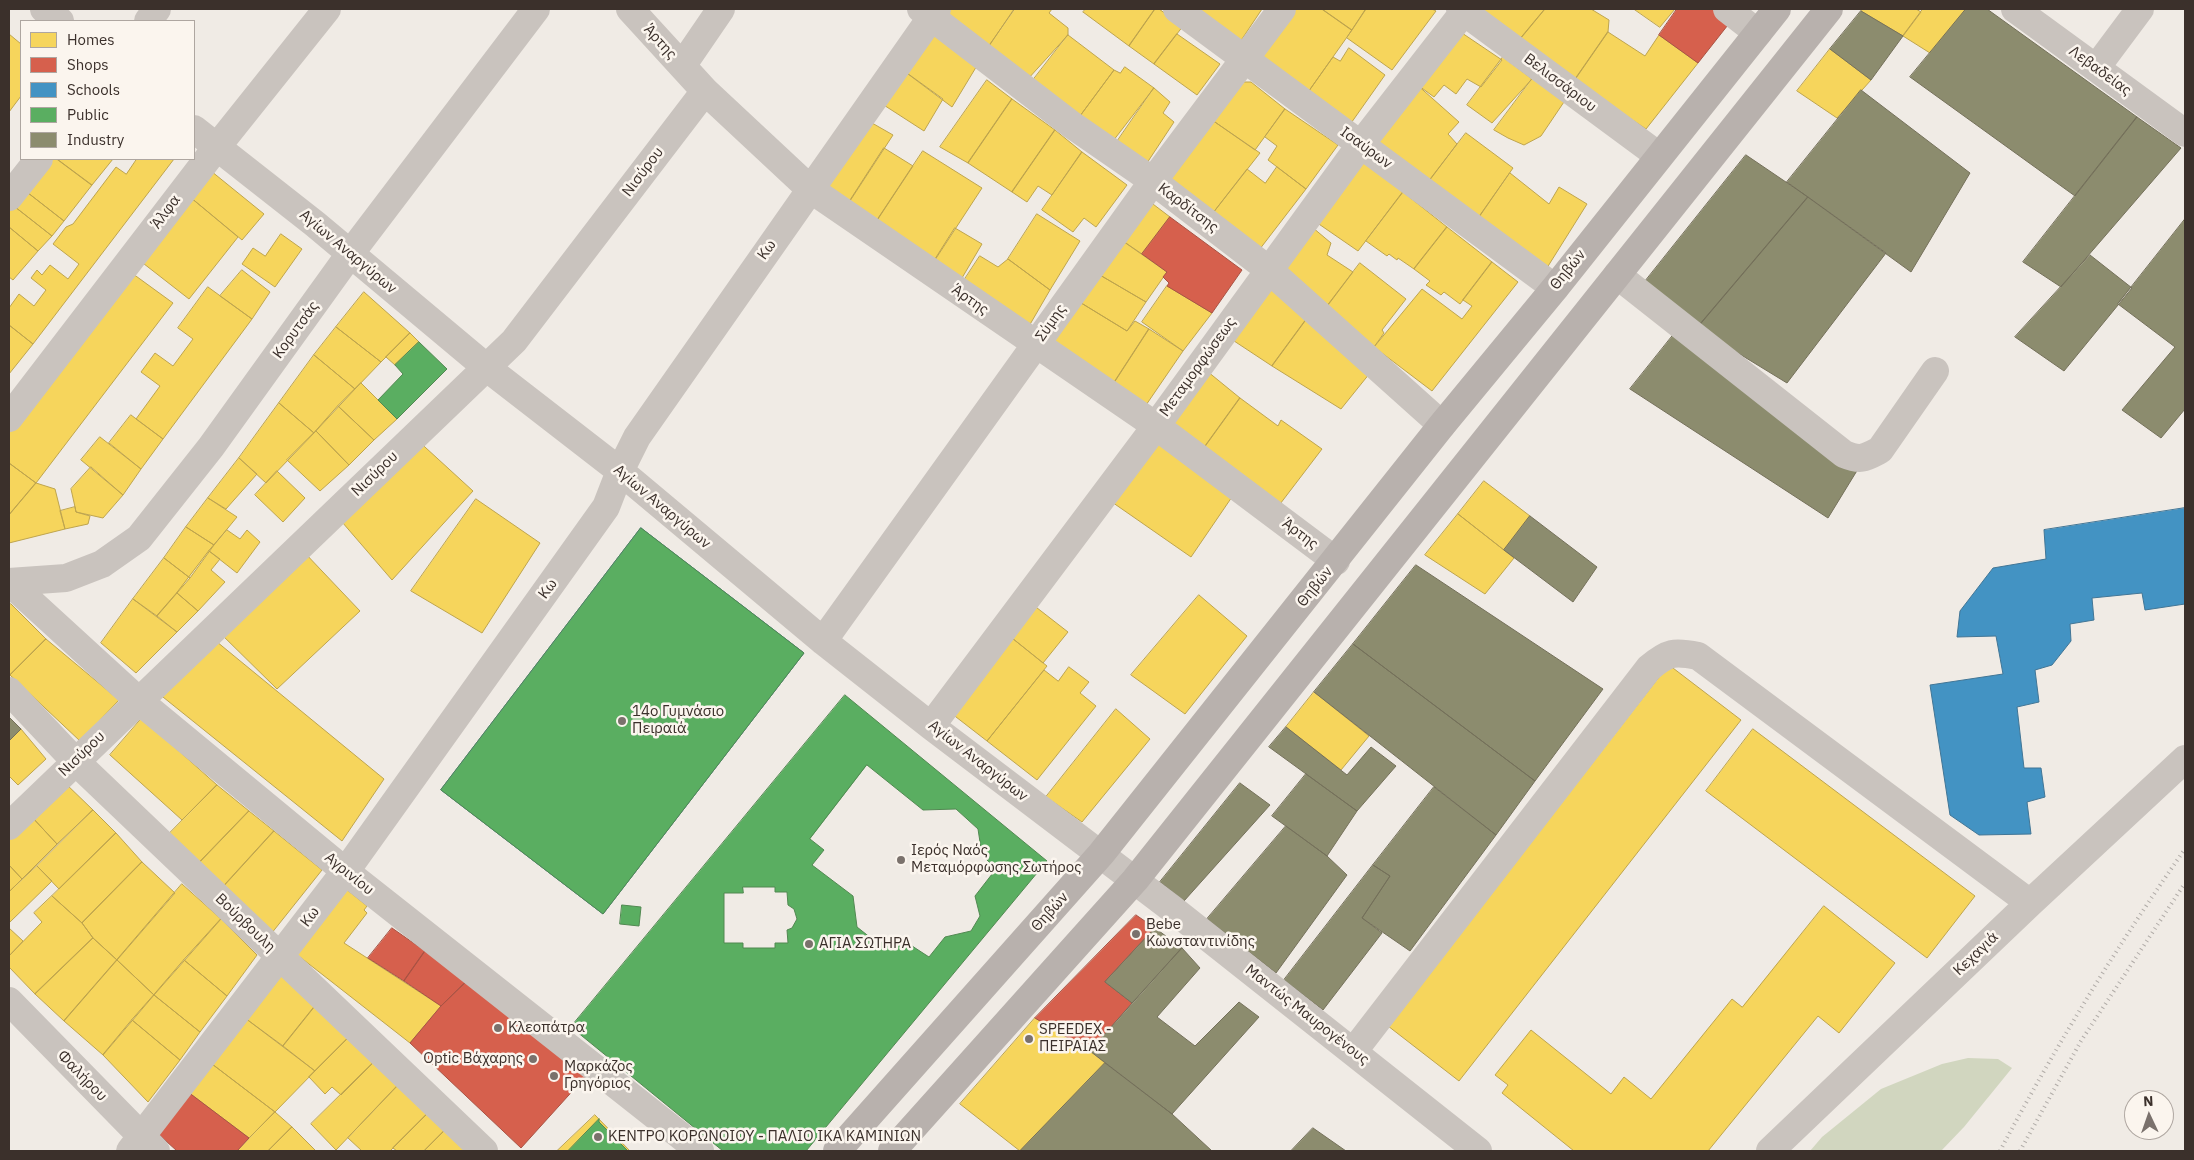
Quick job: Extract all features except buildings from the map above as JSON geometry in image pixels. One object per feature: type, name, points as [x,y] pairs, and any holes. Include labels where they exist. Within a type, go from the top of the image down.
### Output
[{"type":"main road","name":"Θηβών","points":[[837,1151],[1101,854],[1336,561],[1442,425],[1555,288],[1777,9]]},
{"type":"main road","points":[[892,1151],[1135,880],[1829,9]]},
{"type":"street","points":[[44,9],[59,20]]},
{"type":"street","points":[[149,20],[157,9]]},
{"type":"street","name":"Άλφα","points":[[9,418],[216,148],[327,9]]},
{"type":"street","name":"Κορυτσάς","points":[[9,582],[66,578],[102,564],[139,538],[212,447],[350,254],[536,9]]},
{"type":"street","name":"Άρτης","points":[[630,9],[682,66],[810,189],[1156,426],[1336,561]]},
{"type":"street","points":[[682,66],[721,9]]},
{"type":"street","name":"Ισαύρων","points":[[1178,9],[1555,288]]},
{"type":"street","name":"Σύμης","points":[[823,640],[1152,181],[1243,58],[1282,9]]},
{"type":"street","points":[[1726,9],[1758,33]]},
{"type":"street","name":"Λεβαδείας","points":[[2014,9],[2185,133]]},
{"type":"street","points":[[2096,68],[2140,9]]},
{"type":"street","name":"Μεταμορφώσεως","points":[[931,726],[1156,426],[1361,144],[1464,10]]},
{"type":"street","name":"Βελισσάριου","points":[[1464,10],[1660,156]]},
{"type":"street","name":"Καρδίτσης","points":[[930,11],[1072,125],[1152,181],[1269,270],[1442,425]]},
{"type":"street","name":"Κω","points":[[142,1146],[280,956],[345,871],[606,507],[620,471],[637,437],[810,189],[930,11]]},
{"type":"street","name":"Νισύρου","points":[[9,826],[138,700],[514,341],[706,90]]},
{"type":"street","name":"Αγίων Αναργύρων","points":[[195,130],[315,224],[487,368],[620,471],[823,640],[931,726],[1135,880]]},
{"type":"street","points":[[9,197],[38,160]]},
{"type":"street","points":[[1617,275],[1844,454],[1857,459],[1880,450],[1935,371]]},
{"type":"street","name":"Αγρινίου","points":[[9,582],[138,700],[345,871],[700,1151]]},
{"type":"street","points":[[1353,1052],[1649,668],[1662,657],[1672,653],[1681,652],[1698,656],[2030,903]]},
{"type":"street","name":"Βούρβουλη","points":[[9,691],[75,762],[484,1151]]},
{"type":"street","name":"Κεχαγιά","points":[[1770,1151],[2030,903],[2185,759]]},
{"type":"street","name":"Μαντώς Μαυρογένους","points":[[1135,880],[1478,1151]]},
{"type":"street","name":"Φαλήρου","points":[[9,1001],[142,1146]]},
{"type":"green space","points":[[1968,1058],[1998,1059],[2012,1068],[1964,1127],[1941,1151],[1810,1151],[1822,1137],[1881,1089],[1942,1064]]},
{"type":"railway","points":[[2000,1151],[2088,997],[2135,922],[2185,849]]},
{"type":"railway","points":[[2020,1151],[2081,1041],[2185,883]]},
{"type":"place","name":"14ο Γυμνάσιο Πειραιά","points":[[622,721]]},
{"type":"place","name":"Ιερός Ναός Μεταμόρφωσης Σωτήρος","points":[[901,860]]},
{"type":"place","name":"Bebe Κωνσταντινίδης","points":[[1136,934]]},
{"type":"place","name":"ΑΓΙΑ ΣΩΤΗΡΑ","points":[[809,944]]},
{"type":"place","name":"Κλεοπάτρα","points":[[498,1028]]},
{"type":"place","name":"SPEEDEX - ΠΕΙΡΑΙΑΣ","points":[[1029,1039]]},
{"type":"place","name":"Optic Βάχαρης","points":[[533,1059]]},
{"type":"place","name":"Μαρκάζος Γρηγόριος","points":[[554,1076]]},
{"type":"place","name":"ΚΕΝΤΡΟ ΚΟΡΩΝΟΙΟΥ - ΠΑΛΙΟ ΙΚΑ ΚΑΜΙΝΙΩΝ","points":[[598,1137]]}]
